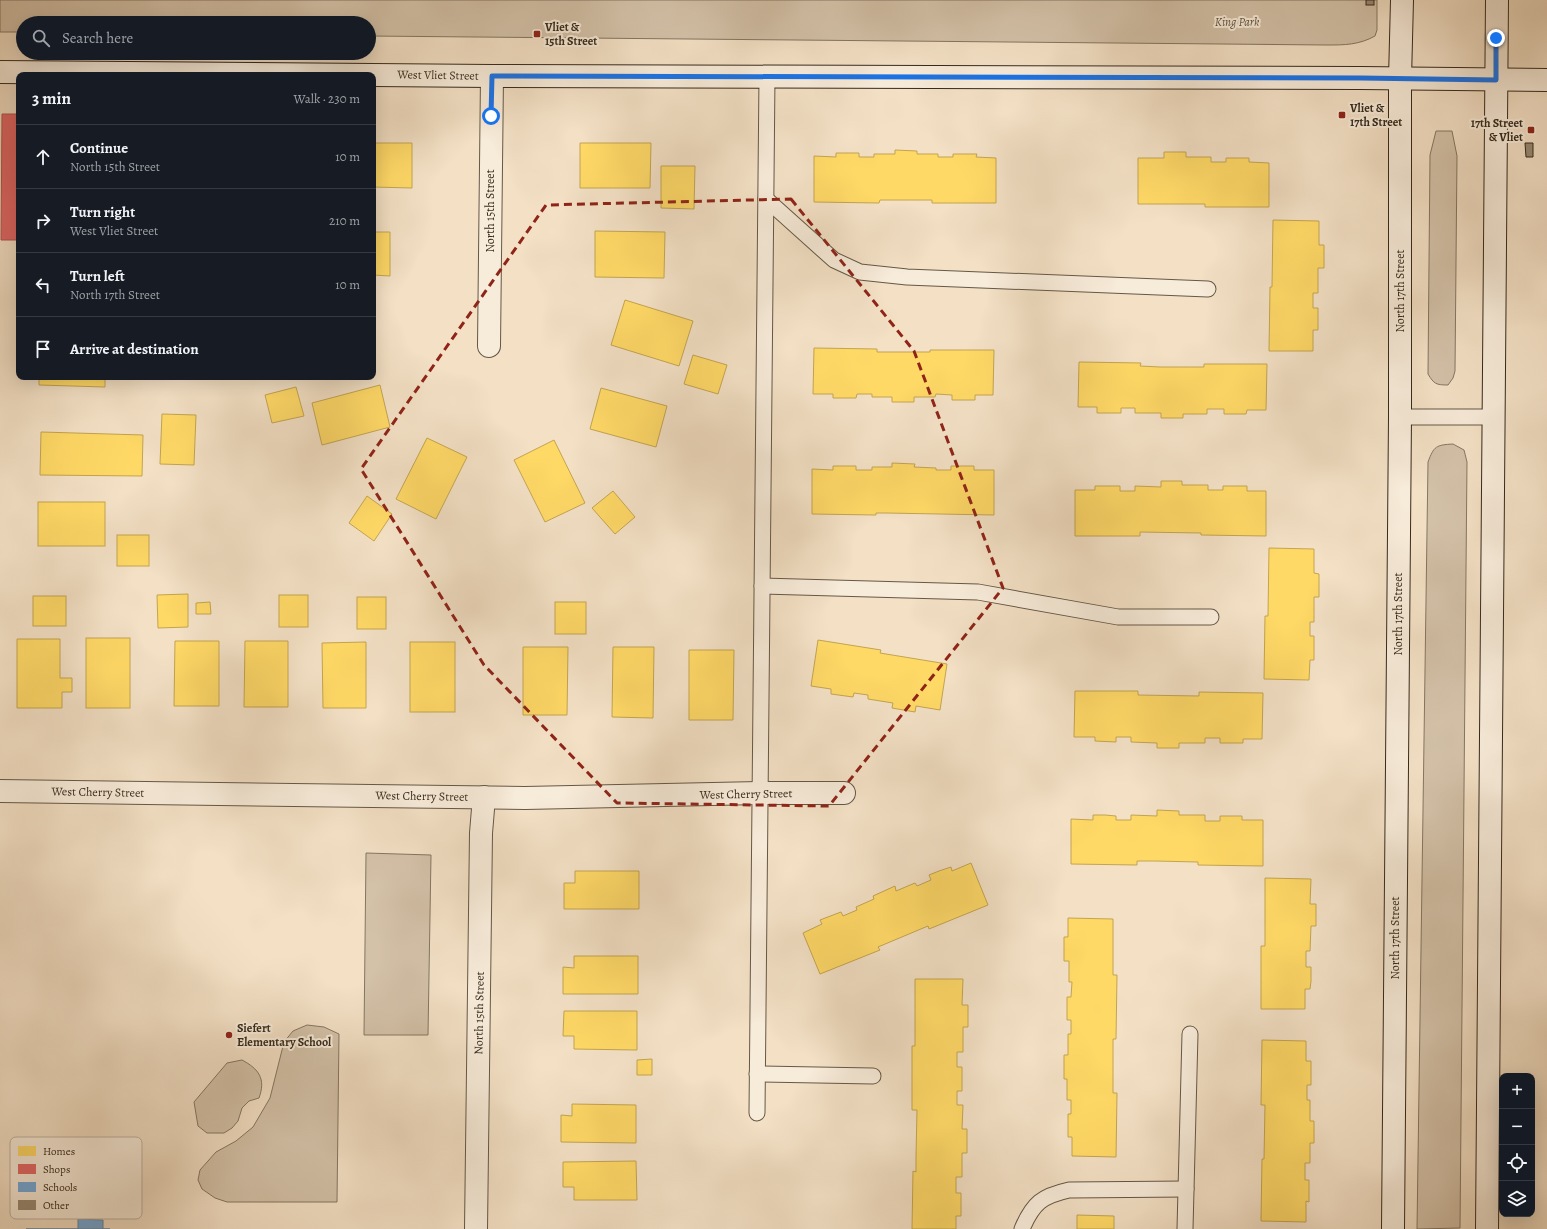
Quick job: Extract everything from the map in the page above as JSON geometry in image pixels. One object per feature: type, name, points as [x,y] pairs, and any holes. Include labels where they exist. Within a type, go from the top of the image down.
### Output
[{"type":"street","name":"North 17th Street","points":[[1393,1229],[1400,417],[1400,79],[1402,0]]},
{"type":"street","points":[[1487,1229],[1497,0]]},
{"type":"street","name":"West Vliet Street","points":[[0,72],[16,72]]},
{"type":"street","name":"West Vliet Street","points":[[376,75],[1547,80]]},
{"type":"street","name":"North 15th Street","points":[[489,346],[492,76]]},
{"type":"street","name":"West Cherry Street","points":[[0,791],[525,798],[759,793],[844,793]]},
{"type":"street","name":"North 15th Street","points":[[476,1229],[481,833],[484,797]]},
{"type":"lane","points":[[757,1113],[767,76]]},
{"type":"lane","points":[[766,199],[834,260],[860,272],[907,277],[1208,289]]},
{"type":"lane","points":[[1400,417],[1493,417]]},
{"type":"lane","points":[[762,586],[978,592],[1118,617],[1211,617]]},
{"type":"lane","points":[[1185,1229],[1190,1034]]},
{"type":"lane","points":[[757,1074],[873,1076]]},
{"type":"lane","points":[[1022,1229],[1026,1219],[1037,1203],[1052,1194],[1069,1190],[1186,1189]]},
{"type":"highlighted area","points":[[791,199],[914,351],[1003,588],[829,806],[617,803],[484,665],[361,469],[546,205]]},
{"type":"green space","name":"King Park","points":[[0,0],[1377,0],[1377,30],[1375,36],[1357,43],[1345,45],[376,36],[376,16],[16,16],[16,32],[0,32]]},
{"type":"green space","points":[[1436,131],[1452,131],[1457,156],[1455,371],[1453,378],[1448,385],[1436,383],[1428,374],[1430,155]]},
{"type":"green space","points":[[1453,444],[1464,450],[1467,462],[1460,1228],[1417,1229],[1428,462],[1436,447]]},
{"type":"green space","points":[[366,853],[431,855],[428,1035],[364,1035]]},
{"type":"green space","points":[[307,1025],[324,1027],[339,1034],[337,1202],[227,1202],[215,1198],[202,1189],[198,1180],[200,1170],[216,1152],[236,1141],[253,1127],[270,1098],[284,1042],[293,1031]]},
{"type":"green space","points":[[242,1060],[253,1067],[260,1075],[262,1085],[259,1098],[249,1101],[242,1108],[238,1121],[232,1128],[224,1133],[207,1133],[198,1126],[194,1102],[227,1063]]},
{"type":"building: Homes","points":[[376,143],[412,143],[412,188],[376,187]]},
{"type":"building: Homes","points":[[580,143],[651,143],[650,188],[580,188]]},
{"type":"building: Homes","points":[[895,150],[917,151],[917,154],[938,154],[938,157],[953,157],[953,154],[977,154],[976,157],[996,158],[996,203],[932,203],[932,200],[880,200],[879,203],[814,202],[814,156],[836,157],[836,153],[859,153],[859,157],[874,157],[874,154],[895,154]]},
{"type":"building: Homes","points":[[1164,152],[1186,152],[1186,157],[1211,157],[1211,162],[1226,162],[1226,158],[1249,158],[1249,162],[1269,163],[1269,207],[1205,207],[1205,204],[1138,204],[1138,158],[1164,158]]},
{"type":"building: Homes","points":[[661,166],[695,166],[694,209],[661,208]]},
{"type":"building: Homes","points":[[1273,220],[1319,221],[1319,245],[1324,245],[1324,268],[1318,268],[1318,293],[1313,293],[1313,308],[1318,308],[1318,330],[1313,330],[1313,351],[1269,351]]},
{"type":"building: Homes","points":[[595,231],[665,232],[664,278],[595,277]]},
{"type":"building: Homes","points":[[376,232],[390,232],[390,276],[376,275]]},
{"type":"building: Homes","points":[[625,300],[693,321],[679,366],[611,345]]},
{"type":"building: Homes","points":[[814,348],[877,349],[877,352],[994,350],[993,395],[975,395],[975,400],[952,400],[952,395],[936,394],[935,397],[914,397],[914,402],[892,402],[892,397],[872,397],[872,394],[857,394],[856,398],[833,398],[833,394],[813,394]]},
{"type":"building: Homes","points":[[693,355],[727,365],[718,394],[684,384]]},
{"type":"building: Homes","points":[[1079,362],[1141,363],[1140,366],[1160,367],[1204,367],[1204,364],[1267,364],[1266,410],[1247,410],[1246,414],[1224,414],[1224,409],[1207,409],[1207,414],[1183,414],[1183,418],[1161,418],[1161,413],[1135,413],[1135,408],[1121,408],[1121,413],[1097,413],[1097,407],[1078,407]]},
{"type":"building: Homes","points":[[39,380],[105,380],[105,387],[39,385]]},
{"type":"building: Homes","points":[[380,385],[390,427],[322,445],[312,403]]},
{"type":"building: Homes","points":[[296,387],[304,416],[272,423],[265,395]]},
{"type":"building: Homes","points":[[601,388],[667,406],[656,447],[590,429]]},
{"type":"building: Homes","points":[[162,414],[196,415],[194,465],[160,464]]},
{"type":"building: Homes","points":[[41,432],[143,435],[142,476],[40,475]]},
{"type":"building: Homes","points":[[427,438],[467,457],[436,519],[396,499]]},
{"type":"building: Homes","points":[[554,440],[585,503],[545,522],[514,460]]},
{"type":"building: Homes","points":[[892,463],[915,464],[914,467],[936,468],[936,470],[951,470],[951,466],[974,466],[974,470],[994,470],[994,515],[886,513],[876,513],[876,515],[812,514],[812,469],[833,470],[833,466],[856,466],[856,470],[872,470],[872,467],[892,467]]},
{"type":"building: Homes","points":[[1161,481],[1182,481],[1182,485],[1208,485],[1208,490],[1223,490],[1223,486],[1247,486],[1247,491],[1266,491],[1266,536],[1140,532],[1140,536],[1075,536],[1075,490],[1095,490],[1095,486],[1120,486],[1120,491],[1135,491],[1135,486],[1161,487]]},
{"type":"building: Homes","points":[[613,491],[635,517],[615,534],[592,508]]},
{"type":"building: Homes","points":[[367,496],[392,514],[374,541],[349,523]]},
{"type":"building: Homes","points":[[38,502],[105,502],[105,546],[38,546]]},
{"type":"building: Homes","points":[[117,535],[149,535],[149,566],[117,566]]},
{"type":"building: Homes","points":[[1269,548],[1314,549],[1314,573],[1319,574],[1319,597],[1314,597],[1314,622],[1310,622],[1310,636],[1314,636],[1314,660],[1310,660],[1309,680],[1264,679],[1265,616],[1268,616]]},
{"type":"building: Homes","points":[[188,594],[188,627],[158,628],[157,595]]},
{"type":"building: Homes","points":[[279,595],[308,595],[308,627],[279,627]]},
{"type":"building: Homes","points":[[33,596],[66,596],[66,626],[33,626]]},
{"type":"building: Homes","points":[[357,597],[386,597],[386,629],[357,629]]},
{"type":"building: Homes","points":[[210,602],[211,614],[196,614],[196,603]]},
{"type":"building: Homes","points":[[555,602],[586,602],[586,634],[555,634]]},
{"type":"building: Homes","points":[[86,638],[130,638],[130,708],[86,708]]},
{"type":"building: Homes","points":[[17,639],[60,639],[60,678],[72,678],[72,692],[62,692],[62,708],[17,708]]},
{"type":"building: Homes","points":[[818,640],[881,650],[880,653],[947,664],[940,710],[916,706],[915,712],[892,708],[893,703],[868,699],[868,695],[854,693],[853,697],[831,694],[831,689],[811,686]]},
{"type":"building: Homes","points":[[175,641],[219,641],[219,706],[174,706]]},
{"type":"building: Homes","points":[[245,641],[288,641],[288,707],[244,707]]},
{"type":"building: Homes","points":[[366,642],[366,708],[323,708],[322,643]]},
{"type":"building: Homes","points":[[410,642],[455,642],[455,712],[410,712]]},
{"type":"building: Homes","points":[[523,647],[568,647],[567,715],[523,715]]},
{"type":"building: Homes","points":[[613,647],[654,647],[653,718],[612,717]]},
{"type":"building: Homes","points":[[689,650],[734,650],[733,720],[689,720]]},
{"type":"building: Homes","points":[[1075,691],[1138,691],[1138,695],[1199,696],[1199,692],[1263,693],[1262,739],[1243,739],[1243,743],[1220,743],[1220,738],[1205,738],[1205,743],[1179,743],[1179,748],[1157,748],[1157,743],[1131,742],[1131,737],[1116,737],[1116,742],[1095,741],[1095,737],[1074,737]]},
{"type":"building: Homes","points":[[1157,810],[1179,811],[1179,815],[1205,815],[1205,821],[1220,821],[1220,816],[1242,816],[1242,820],[1263,820],[1263,866],[1198,865],[1198,862],[1155,861],[1137,861],[1137,865],[1071,864],[1071,819],[1093,820],[1093,815],[1105,815],[1116,816],[1116,820],[1131,820],[1131,815],[1157,816]]},
{"type":"building: Homes","points":[[971,863],[988,905],[929,929],[928,926],[878,947],[880,950],[820,974],[803,933],[822,924],[820,920],[841,912],[843,916],[857,910],[856,907],[874,899],[873,896],[895,886],[896,891],[915,883],[917,886],[931,880],[929,875],[951,867],[952,871]]},
{"type":"building: Homes","points":[[575,871],[639,871],[639,909],[564,909],[564,883],[575,883]]},
{"type":"building: Homes","points":[[1265,878],[1311,879],[1310,904],[1316,904],[1316,926],[1311,926],[1310,951],[1306,951],[1306,967],[1311,967],[1311,981],[1310,989],[1305,989],[1305,1009],[1261,1009],[1261,946],[1265,946]]},
{"type":"building: Homes","points":[[1068,918],[1113,919],[1113,975],[1117,975],[1116,1039],[1113,1039],[1113,1093],[1117,1093],[1116,1157],[1072,1156],[1072,1137],[1068,1137],[1068,1114],[1071,1114],[1071,1100],[1067,1100],[1067,1079],[1064,1079],[1064,1055],[1068,1055],[1068,1034],[1071,1034],[1071,1020],[1067,1020],[1067,997],[1071,997],[1072,982],[1069,982],[1069,961],[1064,961],[1064,937],[1068,937]]},
{"type":"building: Homes","points":[[574,956],[638,956],[638,994],[563,994],[563,967],[574,968]]},
{"type":"building: Homes","points":[[915,979],[963,979],[962,1005],[968,1005],[968,1027],[963,1027],[963,1052],[957,1052],[957,1067],[962,1067],[962,1091],[957,1091],[957,1105],[963,1105],[962,1129],[967,1129],[967,1153],[962,1153],[962,1177],[956,1177],[956,1193],[961,1193],[961,1216],[956,1216],[956,1229],[912,1229],[913,1171],[916,1172],[917,1110],[912,1110],[912,1046],[915,1046]]},
{"type":"building: Homes","points":[[564,1011],[637,1011],[637,1050],[574,1049],[574,1036],[563,1036]]},
{"type":"building: Homes","points":[[1262,1040],[1306,1041],[1306,1061],[1311,1061],[1311,1085],[1307,1085],[1307,1100],[1310,1100],[1310,1121],[1314,1121],[1314,1143],[1310,1143],[1310,1163],[1305,1163],[1305,1180],[1309,1180],[1309,1202],[1306,1201],[1306,1222],[1261,1221],[1265,1105],[1261,1105]]},
{"type":"building: Homes","points":[[652,1059],[652,1075],[637,1075],[637,1060]]},
{"type":"building: Homes","points":[[572,1104],[636,1105],[636,1143],[561,1142],[561,1115],[572,1116]]},
{"type":"building: Homes","points":[[636,1161],[637,1200],[574,1200],[574,1187],[563,1187],[563,1162]]},
{"type":"building: Homes","points":[[1077,1215],[1114,1216],[1114,1229],[1077,1229]]},
{"type":"building: Shops","points":[[2,114],[16,114],[16,240],[1,240]]},
{"type":"building: Schools","points":[[78,1219],[103,1220],[103,1229],[78,1229]]},
{"type":"building: Other","points":[[1366,0],[1374,0],[1374,5],[1366,5]]},
{"type":"building: Other","points":[[1525,143],[1533,143],[1533,157],[1526,157]]},
{"type":"place","name":"Vliet & 15th Street","points":[[537,34]]},
{"type":"place","name":"Vliet & 17th Street","points":[[1342,115]]},
{"type":"place","name":"17th Street & Vliet","points":[[1531,130]]},
{"type":"place","name":"Siefert Elementary School","points":[[229,1035]]},
{"type":"route","points":[[491,116],[492,76],[1361,78],[1496,80],[1496,38]]}]
